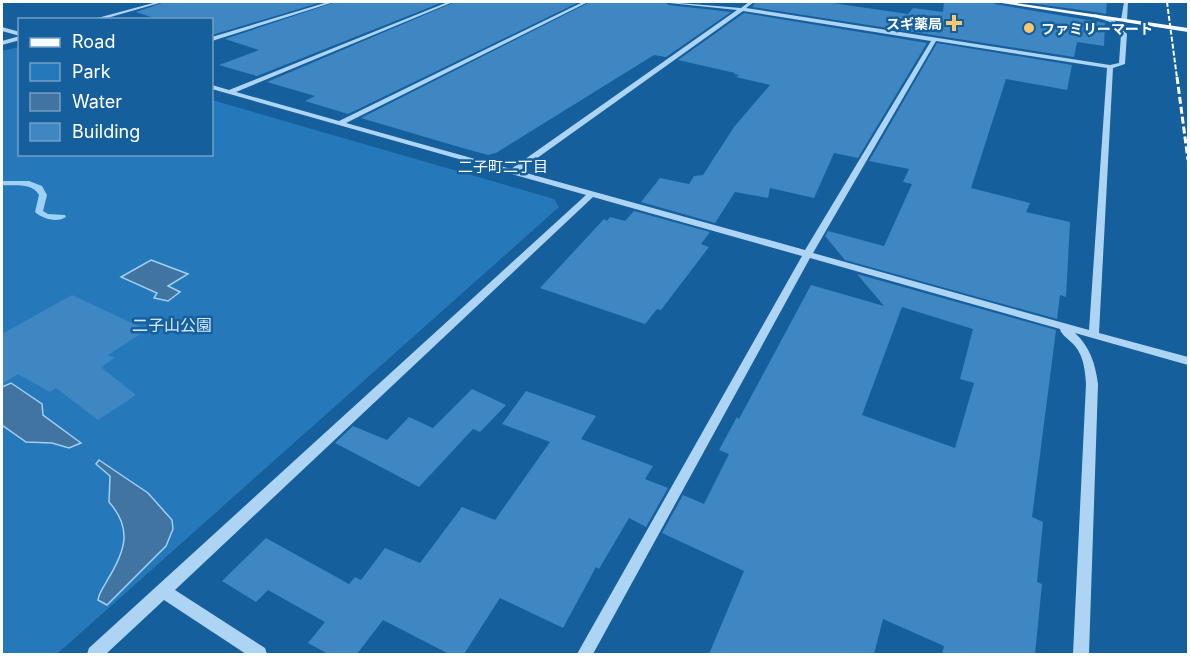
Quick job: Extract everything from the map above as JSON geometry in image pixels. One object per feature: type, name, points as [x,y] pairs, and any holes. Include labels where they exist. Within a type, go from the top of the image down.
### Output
[{"type":"main road","points":[[999,2],[1188,30]]},
{"type":"street","points":[[100,18],[161,2]]},
{"type":"street","points":[[213,39],[332,2]]},
{"type":"street","points":[[229,92],[451,2]]},
{"type":"street","points":[[340,123],[586,2]]},
{"type":"street","points":[[669,2],[740,9],[1110,67],[1122,64],[1123,30],[1112,21],[1095,15]]},
{"type":"street","points":[[513,171],[752,2]]},
{"type":"street","points":[[1125,20],[1126,2]]},
{"type":"street","points":[[2,30],[18,35]]},
{"type":"street","points":[[2,43],[18,37]]},
{"type":"street","points":[[585,654],[807,255],[934,40]]},
{"type":"street","points":[[1094,335],[1110,67]]},
{"type":"street","points":[[213,87],[1188,361]]},
{"type":"street","points":[[95,654],[591,194]]},
{"type":"street","points":[[1057,325],[1084,347],[1091,374],[1081,654]]},
{"type":"street","points":[[164,591],[259,654]]},
{"type":"green space","name":"二子山公園","points":[[18,47],[18,156],[213,156],[213,100],[554,199],[559,207],[57,654],[2,654],[2,51]]},
{"type":"water","points":[[151,260],[188,274],[168,286],[180,292],[168,301],[154,298],[157,293],[121,277]]},
{"type":"water","points":[[11,383],[42,404],[43,415],[81,443],[69,448],[52,443],[26,442],[2,425],[2,387]]},
{"type":"water","points":[[99,460],[148,493],[172,520],[173,529],[166,546],[107,605],[98,600],[119,559],[124,531],[117,512],[109,502],[110,476],[96,464]]},
{"type":"building","points":[[165,2],[322,2],[213,35],[213,18],[154,18],[136,12]]},
{"type":"building","points":[[336,2],[443,2],[257,76],[219,65],[259,50],[225,39]]},
{"type":"building","points":[[455,2],[579,2],[348,114],[305,101],[315,96],[267,82]]},
{"type":"building","points":[[590,2],[665,2],[669,5],[731,12],[666,57],[654,55],[496,153],[488,155],[361,118]]},
{"type":"building","points":[[756,2],[825,2],[908,14],[913,8],[943,12],[944,2],[993,2],[1105,23],[1104,46],[1077,42],[1074,57],[752,7]]},
{"type":"building","points":[[1022,2],[1107,2],[1106,14]]},
{"type":"building","points":[[744,13],[927,43],[858,158],[834,153],[814,198],[770,188],[768,198],[735,192],[715,223],[641,202],[660,178],[689,184],[694,176],[703,175],[734,127],[770,85],[736,77],[739,75],[735,73],[678,60]]},
{"type":"building","points":[[937,43],[1072,65],[1067,90],[1006,79],[971,188],[1030,203],[1026,212],[1070,222],[1066,297],[1060,295],[1057,319],[845,260],[825,236],[828,231],[884,246],[912,184],[903,182],[909,169],[869,161]]},
{"type":"building","points":[[634,211],[710,232],[701,244],[709,247],[661,310],[657,309],[645,324],[540,288],[604,219],[607,221],[610,217],[625,221]]},
{"type":"building","points":[[857,274],[1056,330],[1032,517],[1043,522],[1037,582],[1042,584],[1035,654],[942,654],[944,646],[883,619],[874,654],[709,654],[744,571],[662,533],[683,495],[704,504],[729,454],[719,450],[737,417],[739,419],[811,285],[884,306]],"holes":[[[902,307],[973,329],[960,379],[974,383],[955,448],[862,415]]]},
{"type":"building","points":[[72,295],[147,330],[108,355],[115,358],[101,367],[136,395],[98,420],[56,388],[50,392],[18,374],[2,384],[2,334]]},
{"type":"building","points":[[472,389],[506,405],[480,432],[473,429],[419,487],[335,443],[353,426],[387,440],[409,417],[433,428]]},
{"type":"building","points":[[526,391],[596,416],[581,439],[653,466],[645,479],[668,488],[646,527],[629,518],[599,569],[596,567],[563,628],[500,598],[464,654],[449,654],[383,620],[357,654],[328,654],[308,643],[325,622],[268,590],[256,602],[222,581],[266,538],[349,584],[355,577],[361,580],[385,548],[420,563],[462,507],[495,520],[550,442],[502,424]]},
{"type":"waterway","points":[[2,183],[26,183],[39,188],[43,195],[39,212],[46,216],[62,217]]},
{"type":"railway","points":[[1167,2],[1177,78]]},
{"type":"railway","points":[[1177,77],[1188,160]]},
{"type":"place","name":"スギ薬局","points":[[954,23]]},
{"type":"place","name":"ファミリーマート","points":[[1029,28]]},
{"type":"district","name":"二子町二丁目","points":[[503,166]]}]
